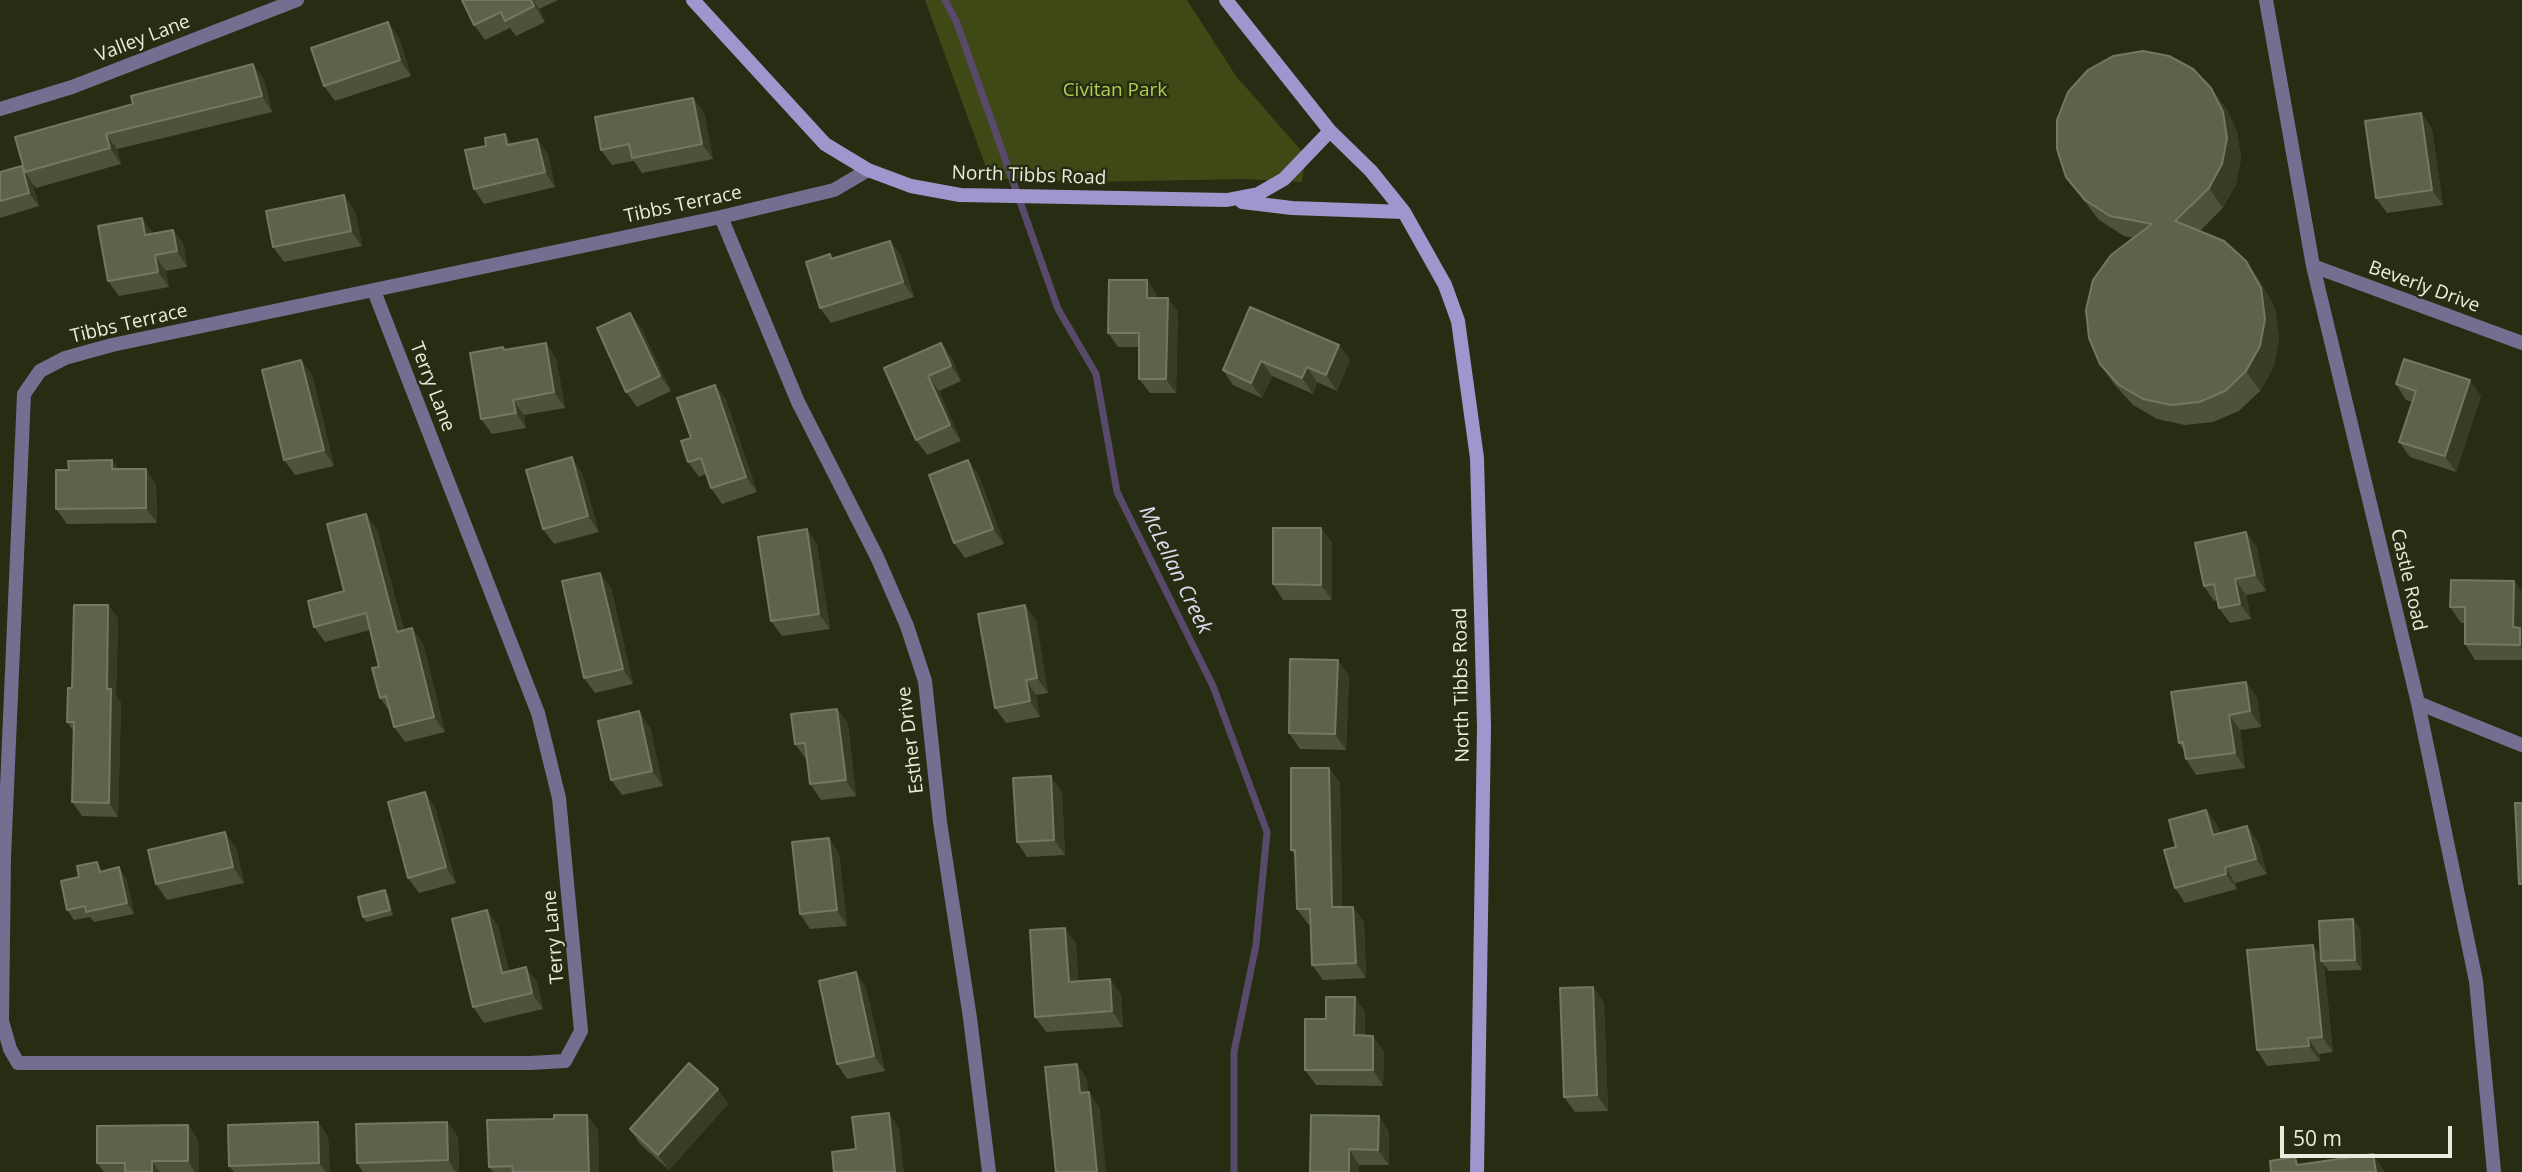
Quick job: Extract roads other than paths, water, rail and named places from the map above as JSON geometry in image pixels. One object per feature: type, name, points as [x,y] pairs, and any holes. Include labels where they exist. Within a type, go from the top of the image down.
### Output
[{"type":"street","name":"Valley Lane","points":[[0,109],[72,87],[298,0]]},
{"type":"street","name":"North Tibbs Road","points":[[693,0],[825,144],[869,170],[911,186],[960,195],[1227,200],[1292,208],[1404,212]]},
{"type":"street","points":[[1226,0],[1330,131]]},
{"type":"street","name":"Castle Road","points":[[2266,0],[2313,266],[2418,703],[2476,981],[2494,1172]]},
{"type":"street","name":"North Tibbs Road","points":[[1227,200],[1258,194],[1284,179],[1330,131],[1371,171],[1404,212],[1440,275],[1458,321],[1477,458],[1484,726],[1477,1172]]},
{"type":"street","name":"Tibbs Terrace","points":[[19,1063],[10,1049],[2,1021],[4,858],[23,394],[40,372],[65,358],[112,345],[374,292],[834,190],[869,170]]},
{"type":"street","name":"Esther Drive","points":[[721,217],[798,402],[897,603],[925,681],[940,822],[970,1018],[989,1172]]},
{"type":"street","name":"Beverly Drive","points":[[2313,266],[2522,343]]},
{"type":"street","name":"Terry Lane","points":[[19,1063],[530,1063],[565,1061],[581,1031],[559,798],[538,713],[374,292]]},
{"type":"street","points":[[2418,703],[2522,745]]},
{"type":"waterway","name":"McLellan Creek","points":[[945,0],[957,23],[1058,309],[1096,374],[1117,492],[1213,686],[1267,832],[1256,945],[1234,1052],[1234,1172]]},
{"type":"park label","name":"Civitan Park","points":[[1115,91]]}]
